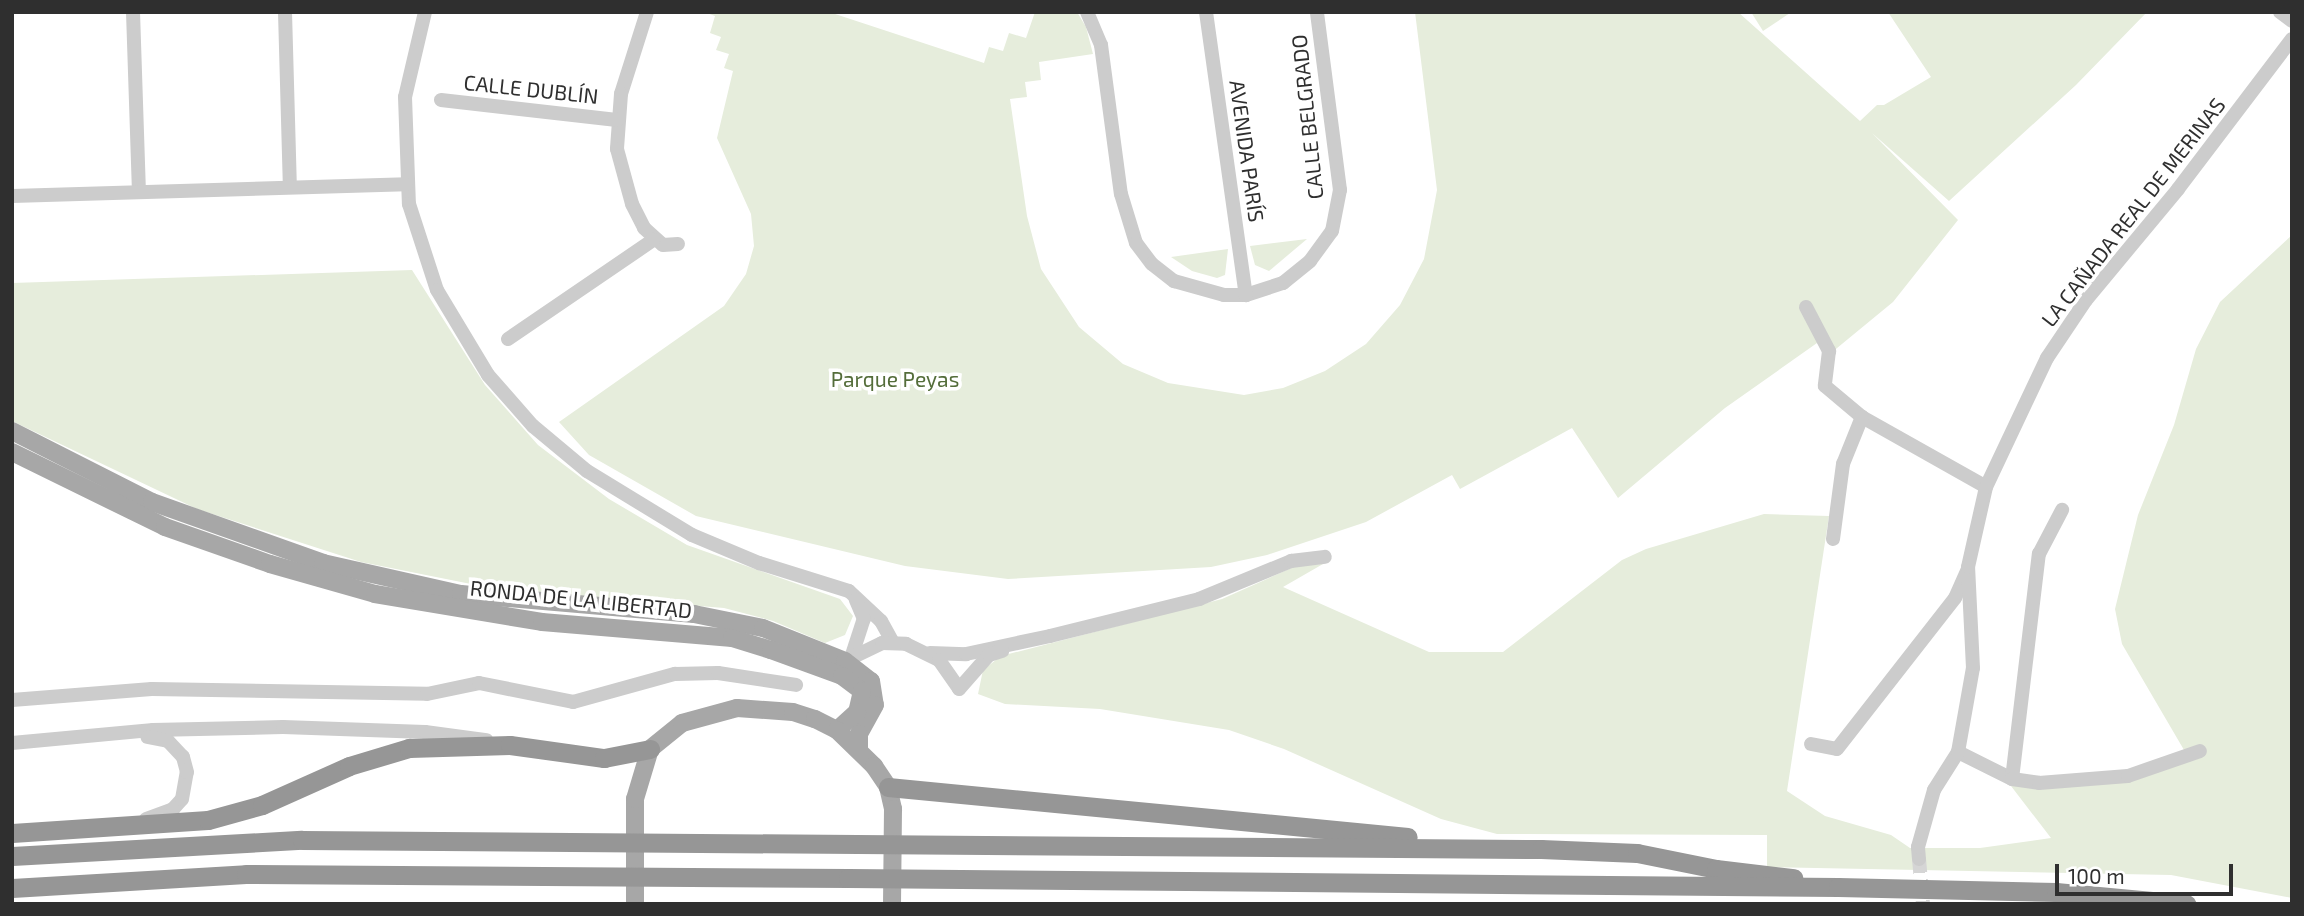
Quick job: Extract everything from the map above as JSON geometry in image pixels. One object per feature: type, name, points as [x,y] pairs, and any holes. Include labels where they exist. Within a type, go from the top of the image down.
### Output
[{"type":"highway","points":[[12,833],[185,823],[236,813],[349,766],[409,747],[510,745],[604,758],[650,749]]},
{"type":"highway","points":[[888,787],[1541,849]]},
{"type":"highway","points":[[12,856],[302,840],[1541,849],[1637,853],[1838,887]]},
{"type":"highway","points":[[12,888],[246,874],[1838,887],[2056,892],[2186,904]]},
{"type":"main road","name":"RONDA DE LA LIBERTAD","points":[[12,431],[152,502],[323,563],[461,594],[732,619],[848,658],[862,670],[875,693],[875,705],[859,734],[859,750]]},
{"type":"main road","name":"RONDA DE LA LIBERTAD","points":[[12,452],[165,527],[270,564],[375,594],[542,622],[732,638],[771,650],[842,676],[862,691],[857,712],[837,730]]},
{"type":"main road","points":[[635,904],[635,820],[639,778],[650,749],[682,723],[737,708],[793,712],[837,730],[859,750],[888,787],[893,809],[892,904]]},
{"type":"street","points":[[133,12],[139,192]]},
{"type":"street","points":[[285,12],[290,186]]},
{"type":"street","points":[[425,12],[406,88],[407,184],[418,242],[442,300],[488,375],[533,426],[587,471],[692,535],[759,563],[849,591],[881,621],[893,643]]},
{"type":"street","points":[[648,12],[621,94],[617,120],[622,174],[632,204],[653,240]]},
{"type":"street","points":[[1087,12],[1101,45],[1121,194],[1136,243],[1161,272],[1187,287],[1246,295]]},
{"type":"street","name":"AVENIDA PARÍS","points":[[1206,12],[1246,295]]},
{"type":"street","name":"CALLE BELGRADO","points":[[1246,295],[1283,283],[1310,261],[1324,247],[1338,211],[1335,141],[1317,12]]},
{"type":"street","points":[[2280,12],[2292,21]]},
{"type":"street","name":"LA CAÑADA REAL DE MERINAS","points":[[1919,859],[1934,790],[1958,752],[1973,667],[1968,567],[1986,487],[2047,358],[2080,309],[2292,39]]},
{"type":"street","name":"CALLE DUBLÍN","points":[[441,100],[617,120]]},
{"type":"street","points":[[12,197],[407,184]]},
{"type":"street","points":[[508,339],[653,240],[678,244]]},
{"type":"street","points":[[1806,307],[1829,351],[1825,386],[1862,417],[1986,487]]},
{"type":"street","points":[[1833,539],[1843,464],[1862,417]]},
{"type":"street","points":[[2012,779],[2039,555],[2062,510]]},
{"type":"street","points":[[848,658],[893,643],[930,653],[966,654],[1199,599],[1292,561],[1325,557]]},
{"type":"street","points":[[1811,744],[1837,749],[1955,598],[1968,567]]},
{"type":"street","points":[[848,658],[864,619],[861,606],[849,591]]},
{"type":"street","points":[[930,653],[947,668],[959,689],[989,655],[1050,636]]},
{"type":"street","points":[[12,700],[152,689],[427,694],[479,683],[573,702],[675,674],[718,673],[796,685]]},
{"type":"street","points":[[12,743],[190,728],[283,727],[425,732],[510,745]]},
{"type":"street","points":[[86,737],[169,741],[183,757],[187,772],[182,799],[173,809],[107,826]]},
{"type":"street","points":[[1958,752],[2012,779],[2039,783],[2128,776],[2200,751]]},
{"type":"green space","name":"Parque Peyas","points":[[704,12],[829,12],[984,63],[989,47],[1003,51],[1009,33],[1026,38],[1035,12],[1077,12],[1086,27],[1093,54],[1039,62],[1041,80],[1025,82],[1027,97],[1010,99],[1027,216],[1041,269],[1079,327],[1123,364],[1168,383],[1244,395],[1283,388],[1325,371],[1366,344],[1400,305],[1424,259],[1437,190],[1415,12],[1738,12],[1860,121],[1877,105],[1884,105],[1931,77],[1888,12],[2147,12],[2076,85],[1949,201],[1872,133],[1958,220],[1893,302],[1831,353],[1817,343],[1725,408],[1618,498],[1572,428],[1460,489],[1452,475],[1366,522],[1267,555],[1211,567],[1008,579],[905,566],[696,516],[589,455],[559,422],[724,306],[746,274],[754,246],[751,214],[717,138],[733,71],[724,68],[729,54],[716,50],[721,37],[710,33],[715,16]]},
{"type":"green space","points":[[1751,12],[1790,12],[1790,13],[1763,31]]},
{"type":"green space","points":[[2292,235],[2292,898],[2171,875],[1767,867],[1767,835],[1497,834],[1441,819],[1284,749],[1229,730],[1100,709],[1005,704],[978,694],[983,670],[1001,656],[1222,599],[1298,565],[1323,564],[1283,587],[1429,652],[1503,652],[1622,560],[1646,549],[1764,514],[1829,516],[1787,791],[1825,816],[1891,835],[1910,848],[1980,848],[2051,838],[2011,786],[2137,769],[2184,750],[2122,644],[2115,609],[2138,515],[2174,425],[2196,349],[2220,302]]},
{"type":"green space","points":[[1307,239],[1269,271],[1255,265],[1250,246]]},
{"type":"green space","points":[[1228,249],[1225,275],[1217,278],[1192,271],[1171,257]]},
{"type":"green space","points":[[412,270],[485,385],[538,445],[609,499],[687,545],[840,599],[853,616],[845,635],[825,643],[773,621],[724,608],[501,590],[361,562],[197,509],[12,421],[12,283]]},
{"type":"tunnel","points":[[1919,859],[1923,904]]}]
